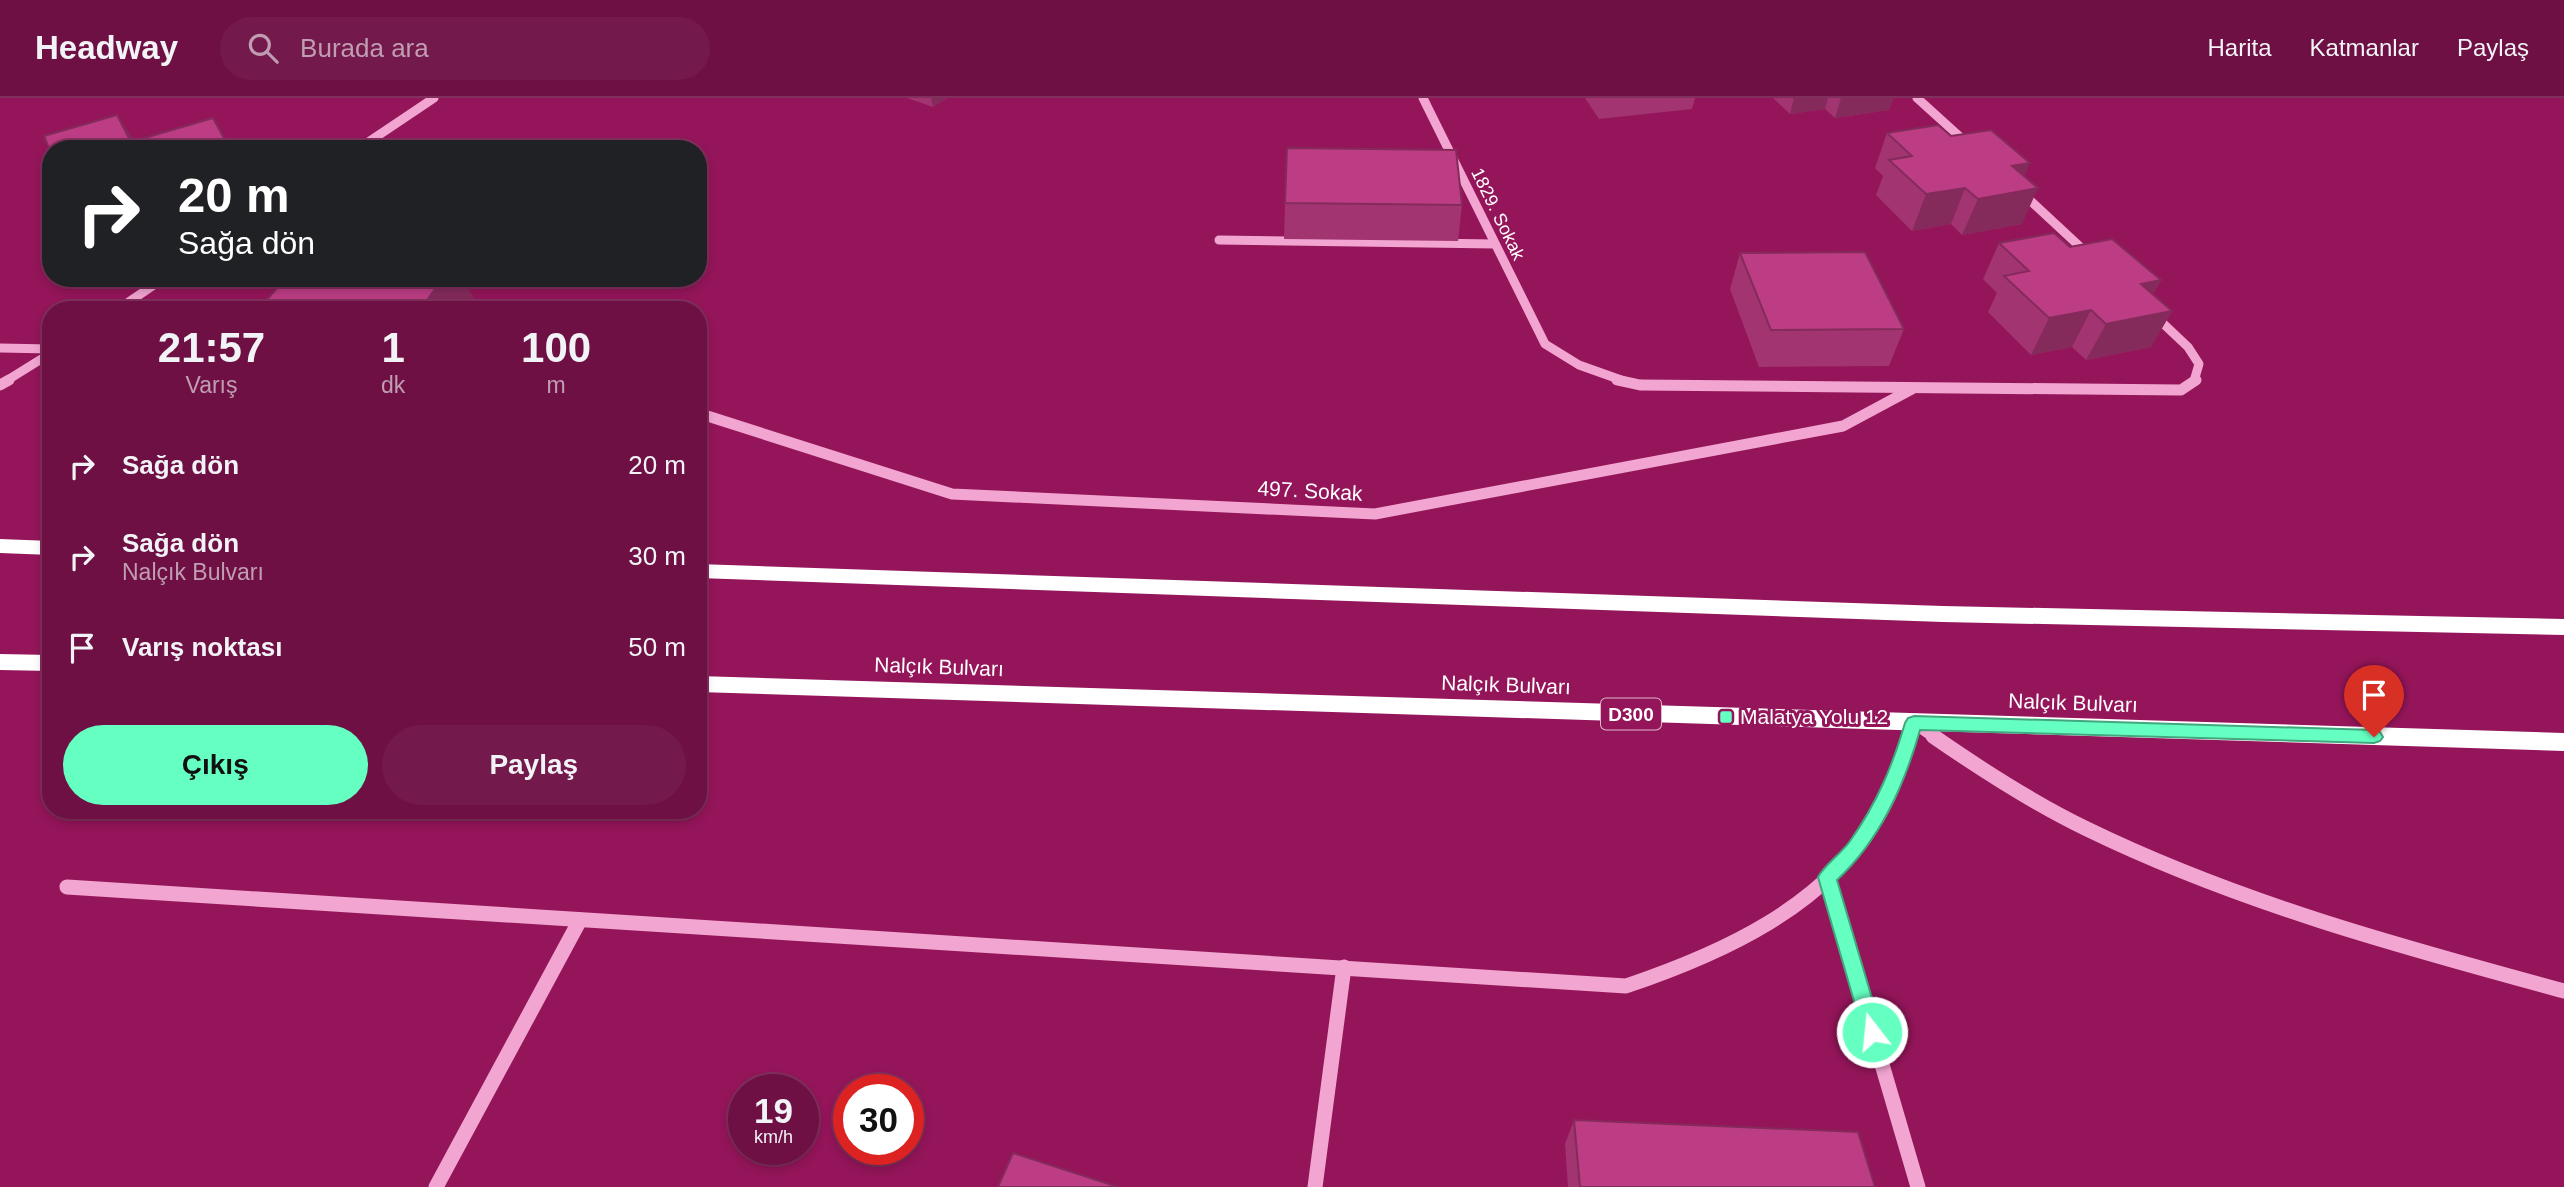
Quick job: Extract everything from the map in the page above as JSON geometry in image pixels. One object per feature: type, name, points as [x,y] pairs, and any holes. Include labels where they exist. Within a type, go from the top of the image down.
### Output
[{"type":"highway","points":[[0,546],[42,548]]},
{"type":"highway","points":[[707,571],[1943,614],[2564,627]]},
{"type":"highway","points":[[0,662],[42,663]]},
{"type":"highway","name":"Nalçık Bulvarı","points":[[707,684],[2564,742]]},
{"type":"street","points":[[371,140],[434,98]]},
{"type":"street","name":"1829. Sokak","points":[[1423,98],[1545,344],[1580,367],[1609,378],[1640,385],[1916,388]]},
{"type":"street","points":[[1917,98],[1980,156]]},
{"type":"street","points":[[2010,183],[2099,265]]},
{"type":"street","points":[[1219,240],[1495,244]]},
{"type":"street","points":[[130,301],[151,287]]},
{"type":"street","points":[[1916,388],[2181,390],[2190,386],[2199,373],[2195,356],[2139,301]]},
{"type":"street","points":[[0,348],[42,350]]},
{"type":"street","points":[[0,385],[42,357]]},
{"type":"street","name":"497. Sokak","points":[[707,416],[952,495],[1375,514],[1843,426],[1916,388]]},
{"type":"street","points":[[67,887],[1626,986],[1678,970],[1726,949],[1769,925],[1807,898],[1848,858],[1879,814],[1900,769],[1914,723],[2024,795],[2085,829],[2151,859],[2217,886],[2424,953],[2564,991]]},
{"type":"street","points":[[1827,877],[1918,1187]]},
{"type":"street","points":[[436,1187],[580,920]]},
{"type":"street","points":[[1315,1187],[1344,967]]},
{"type":"building","points":[[117,115],[130,140],[46,140],[44,136]]},
{"type":"building","points":[[213,118],[225,140],[138,140]]},
{"type":"building","points":[[1938,125],[1951,136],[1991,130],[2030,163],[2012,166],[2038,188],[1978,199],[1965,188],[1926,194],[1889,160],[1912,156],[1887,133]]},
{"type":"building","points":[[1287,148],[1456,150],[1462,205],[1285,203]]},
{"type":"building","points":[[2054,233],[2070,247],[2112,239],[2161,280],[2141,284],[2172,311],[2106,324],[2091,310],[2049,318],[2004,276],[2029,271],[1999,243]]},
{"type":"building","points":[[1865,252],[1904,329],[1771,330],[1740,253]]},
{"type":"building","points":[[278,287],[436,287],[426,301],[266,301]]},
{"type":"building","points":[[1574,1120],[1858,1132],[1875,1187],[1580,1187]]},
{"type":"building","points":[[1013,1153],[1118,1187],[998,1187]]},
{"type":"place","name":"Malatya Yolu 12","points":[[1726,717]]},
{"type":"route","points":[[1872,1032],[1827,877],[1848,858],[1879,814],[1900,769],[1914,723],[2374,737]]}]
